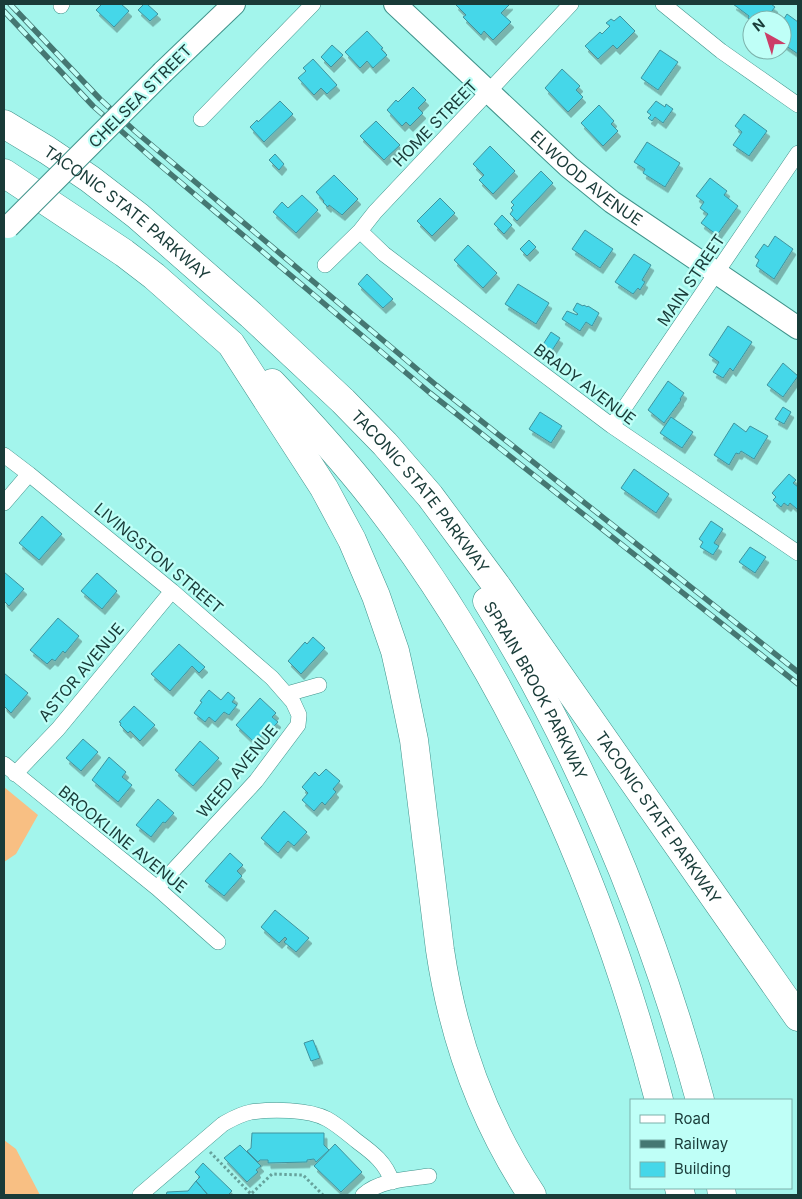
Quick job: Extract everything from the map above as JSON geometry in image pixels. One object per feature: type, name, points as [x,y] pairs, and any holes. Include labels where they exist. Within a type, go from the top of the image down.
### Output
[{"type":"highway","name":"TACONIC STATE PARKWAY","points":[[4,124],[47,150],[110,193],[187,257],[275,337],[385,444],[449,521],[579,702],[798,1017]]},
{"type":"highway","name":"TACONIC STATE PARKWAY","points":[[10,178],[124,253],[160,281],[231,344],[324,488],[352,540],[379,605],[394,651],[409,712],[440,950],[458,1037],[478,1093],[499,1139],[532,1195]]},
{"type":"highway","name":"SPRAIN BROOK PARKWAY","points":[[275,337],[347,414],[412,493],[475,582],[526,665],[581,773],[641,917],[672,1005],[700,1099]]},
{"type":"highway","name":"SPRAIN BROOK PARKWAY","points":[[231,344],[300,413],[363,485],[423,567],[486,667],[538,767],[581,865],[620,969],[658,1099]]},
{"type":"street","name":"CHELSEA STREET","points":[[6,230],[163,72],[234,4]]},
{"type":"street","points":[[201,119],[313,4]]},
{"type":"street","name":"ELWOOD AVENUE","points":[[395,4],[569,167],[612,202],[798,328]]},
{"type":"street","name":"HOME STREET","points":[[325,265],[360,231],[375,212],[571,4]]},
{"type":"street","points":[[663,4],[721,51],[798,106]]},
{"type":"street","name":"MAIN STREET","points":[[612,426],[798,153]]},
{"type":"street","name":"BRADY AVENUE","points":[[360,231],[384,254],[612,426],[798,554]]},
{"type":"street","name":"LIVINGSTON STREET","points":[[4,455],[172,591],[272,678],[287,694]]},
{"type":"street","points":[[4,503],[29,474]]},
{"type":"street","name":"ASTOR AVENUE","points":[[9,769],[58,729],[172,591]]},
{"type":"street","points":[[287,694],[319,685]]},
{"type":"street","name":"WEED AVENUE","points":[[157,888],[256,780],[298,725],[299,715],[294,702],[287,694]]},
{"type":"street","name":"BROOKLINE AVENUE","points":[[9,769],[157,888],[218,942]]},
{"type":"street","points":[[140,1195],[223,1124],[235,1116],[250,1112],[288,1111],[313,1113],[328,1119],[374,1154],[388,1169],[392,1182]]},
{"type":"street","points":[[363,1195],[370,1189],[392,1182],[430,1176]]},
{"type":"path","points":[[210,1152],[251,1194],[272,1174],[280,1174],[303,1175],[323,1195]]},
{"type":"shaded area","points":[[4,787],[38,815],[16,854],[4,862]]},
{"type":"shaded area","points":[[4,1140],[16,1149],[40,1195],[4,1195]]},
{"type":"building","points":[[102,4],[121,4],[129,11],[114,27],[96,10]]},
{"type":"building","points":[[144,4],[147,4],[158,14],[150,21],[138,10]]},
{"type":"building","points":[[455,4],[510,4],[501,13],[511,22],[493,40],[484,31],[481,35],[463,17],[466,15]]},
{"type":"building","points":[[733,4],[771,4],[775,7],[773,10],[742,11]]},
{"type":"building","points":[[620,16],[635,31],[617,49],[613,45],[598,59],[585,46],[600,32],[602,34],[610,26],[606,23],[611,19],[614,21]]},
{"type":"building","points":[[792,18],[798,22],[798,54],[792,50]]},
{"type":"building","points":[[367,31],[387,55],[373,68],[367,61],[360,68],[345,52]]},
{"type":"building","points":[[332,45],[343,55],[331,67],[321,57]]},
{"type":"building","points":[[660,50],[678,62],[658,90],[641,78]]},
{"type":"building","points":[[313,59],[337,85],[327,94],[321,88],[314,95],[298,78],[306,71],[303,68]]},
{"type":"building","points":[[562,69],[580,86],[576,90],[583,97],[568,112],[545,88]]},
{"type":"building","points":[[413,87],[426,100],[418,108],[423,113],[410,126],[406,122],[402,126],[387,110],[396,100],[398,102]]},
{"type":"building","points":[[280,101],[293,114],[264,142],[250,127]]},
{"type":"building","points":[[656,101],[665,107],[666,104],[673,109],[663,123],[655,117],[652,121],[648,118],[651,115],[647,112]]},
{"type":"building","points":[[599,105],[614,121],[611,124],[618,131],[603,146],[581,123]]},
{"type":"building","points":[[744,114],[767,131],[749,156],[733,145],[742,132],[735,126]]},
{"type":"building","points":[[376,121],[400,145],[384,160],[360,136]]},
{"type":"building","points":[[647,142],[680,163],[665,187],[643,173],[645,169],[634,162]]},
{"type":"building","points":[[490,146],[515,171],[493,194],[479,180],[484,175],[473,164]]},
{"type":"building","points":[[275,154],[284,164],[279,170],[269,160]]},
{"type":"building","points":[[541,171],[553,183],[517,221],[510,214],[513,210],[511,208],[514,205],[511,202]]},
{"type":"building","points":[[334,175],[358,199],[342,215],[329,205],[328,207],[316,192]]},
{"type":"building","points":[[710,178],[727,191],[724,195],[738,206],[717,235],[701,223],[708,214],[700,208],[704,202],[696,196]]},
{"type":"building","points":[[302,195],[318,210],[296,233],[273,212],[282,202],[288,208]]},
{"type":"building","points":[[440,198],[455,213],[432,236],[417,221]]},
{"type":"building","points":[[502,215],[512,225],[504,234],[494,224]]},
{"type":"building","points":[[585,230],[613,249],[600,268],[572,249]]},
{"type":"building","points":[[775,236],[793,249],[774,279],[756,266],[759,260],[755,257],[764,244],[768,247]]},
{"type":"building","points":[[529,240],[536,247],[527,256],[520,249]]},
{"type":"building","points":[[468,245],[497,273],[483,288],[454,260]]},
{"type":"building","points":[[634,254],[651,265],[642,280],[645,282],[640,290],[638,288],[633,294],[615,282]]},
{"type":"building","points":[[367,274],[393,299],[383,308],[358,284]]},
{"type":"building","points":[[518,284],[549,303],[536,324],[505,304]]},
{"type":"building","points":[[577,303],[588,306],[599,313],[592,326],[586,322],[580,331],[562,319],[567,311],[578,314],[573,310]]},
{"type":"building","points":[[728,326],[752,342],[733,371],[730,368],[723,378],[713,372],[719,362],[709,355]]},
{"type":"building","points":[[551,332],[560,338],[551,352],[542,346]]},
{"type":"building","points":[[783,363],[798,376],[783,397],[767,385]]},
{"type":"building","points":[[668,381],[684,393],[664,423],[648,410]]},
{"type":"building","points":[[783,407],[791,412],[784,424],[775,419]]},
{"type":"building","points":[[540,412],[562,426],[551,443],[529,429]]},
{"type":"building","points":[[671,417],[693,432],[682,448],[660,433]]},
{"type":"building","points":[[734,423],[746,432],[750,426],[768,436],[754,459],[741,451],[739,454],[736,453],[729,465],[714,455]]},
{"type":"building","points":[[634,469],[669,494],[656,513],[621,488]]},
{"type":"building","points":[[789,474],[796,480],[793,483],[798,487],[797,509],[790,503],[788,506],[784,503],[781,507],[773,500],[776,497],[772,493]]},
{"type":"building","points":[[42,516],[62,534],[39,560],[19,543]]},
{"type":"building","points":[[711,521],[723,529],[714,543],[719,546],[713,555],[700,547],[703,542],[699,539]]},
{"type":"building","points":[[750,547],[766,557],[755,573],[739,562]]},
{"type":"building","points":[[4,572],[24,589],[9,606],[4,601]]},
{"type":"building","points":[[97,573],[117,591],[102,609],[81,591]]},
{"type":"building","points":[[58,618],[79,636],[65,653],[63,651],[55,661],[52,659],[47,664],[30,650]]},
{"type":"building","points":[[313,637],[325,648],[301,674],[288,661],[305,642],[307,644]]},
{"type":"building","points":[[179,644],[205,667],[199,673],[192,666],[170,691],[151,674]]},
{"type":"building","points":[[4,673],[28,693],[11,713],[4,706]]},
{"type":"building","points":[[209,690],[221,700],[228,692],[235,698],[232,702],[237,705],[229,715],[224,712],[215,722],[209,717],[205,722],[194,713],[202,702],[200,701]]},
{"type":"building","points":[[260,698],[276,713],[272,717],[278,722],[266,735],[264,733],[255,743],[236,725]]},
{"type":"building","points":[[134,706],[155,725],[140,741],[130,731],[128,733],[119,722]]},
{"type":"building","points":[[83,739],[98,752],[81,771],[66,758]]},
{"type":"building","points":[[200,741],[219,758],[193,786],[175,770]]},
{"type":"building","points":[[109,757],[126,772],[122,777],[132,785],[118,802],[92,780]]},
{"type":"building","points":[[326,769],[340,781],[333,789],[336,792],[325,805],[322,802],[314,811],[302,800],[308,793],[302,787],[315,772],[319,776]]},
{"type":"building","points":[[158,799],[174,813],[165,823],[163,822],[151,837],[136,825]]},
{"type":"building","points":[[284,811],[307,832],[294,846],[288,841],[278,853],[261,838]]},
{"type":"building","points":[[230,853],[243,865],[237,871],[242,876],[224,896],[205,881]]},
{"type":"building","points":[[275,910],[309,938],[296,952],[284,942],[287,939],[285,937],[279,943],[261,927]]},
{"type":"building","points":[[313,1040],[320,1058],[311,1061],[304,1043]]},
{"type":"building","points":[[252,1133],[324,1133],[324,1145],[329,1150],[316,1162],[314,1159],[307,1160],[307,1162],[268,1163],[268,1160],[260,1160],[258,1162],[247,1151],[251,1148]]},
{"type":"building","points":[[335,1144],[362,1172],[341,1192],[314,1166]]},
{"type":"building","points":[[240,1145],[261,1166],[256,1170],[258,1172],[247,1182],[224,1158]]},
{"type":"building","points":[[203,1163],[232,1191],[228,1195],[208,1195],[196,1181],[200,1177],[195,1172]]},
{"type":"building","points":[[196,1181],[208,1195],[166,1195],[167,1192],[188,1191]]},
{"type":"railway","points":[[10,4],[100,99],[136,132],[436,385],[798,672]]},
{"type":"railway","points":[[4,11],[93,106],[154,160],[430,393],[798,684]]}]
